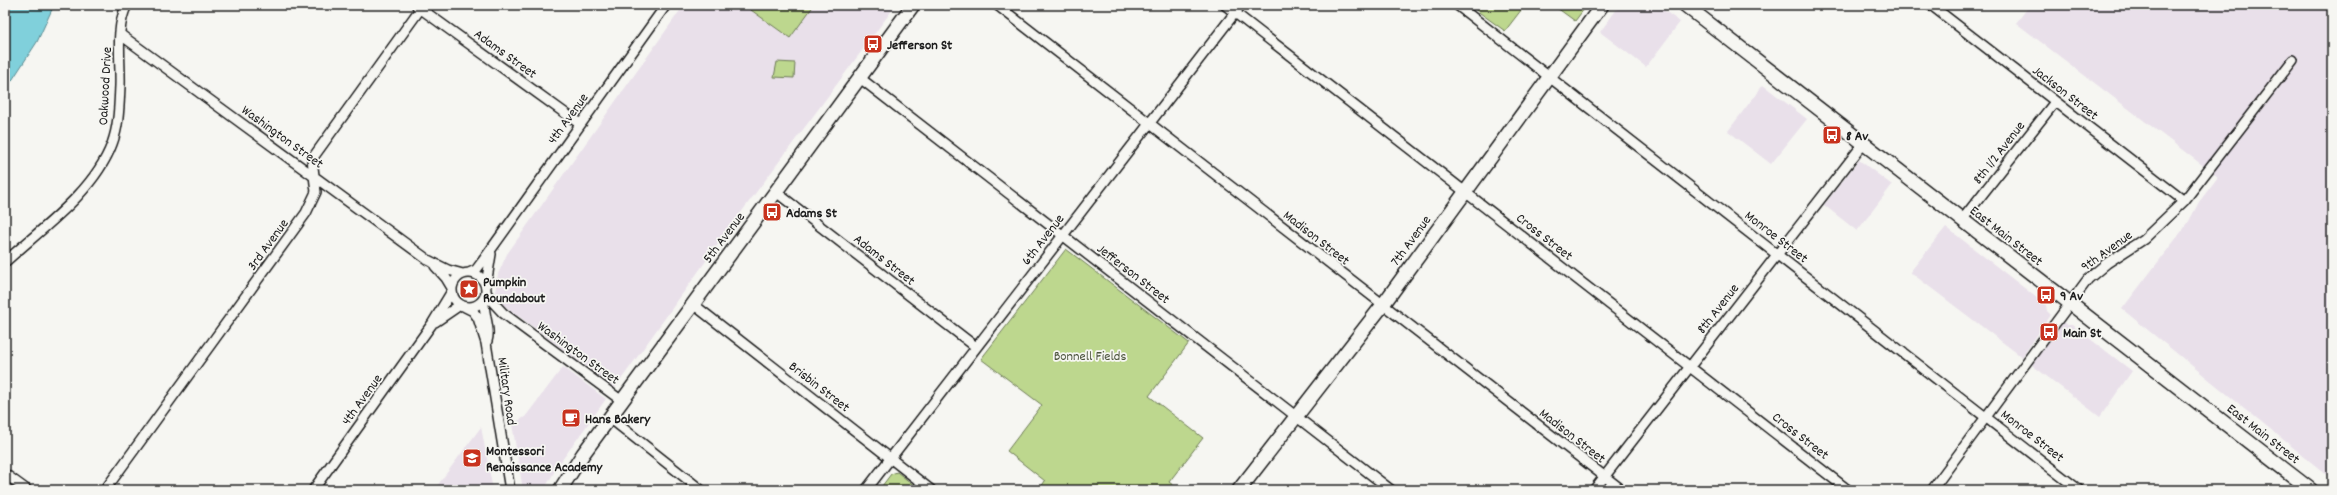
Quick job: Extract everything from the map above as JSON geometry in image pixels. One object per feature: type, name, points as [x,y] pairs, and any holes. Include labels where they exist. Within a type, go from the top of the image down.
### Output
[{"type":"main road","name":"5th Avenue","points":[[560,490],[574,466],[913,5]]},
{"type":"main road","name":"7th Avenue","points":[[1239,490],[1297,418],[1382,306],[1602,5]]},
{"type":"main road","name":"East Main Street","points":[[1684,5],[2310,490]]},
{"type":"street","name":"Oakwood Drive","points":[[5,262],[79,194],[91,182],[103,165],[112,144],[117,126],[122,18],[127,5]]},
{"type":"street","name":"4th Avenue","points":[[466,273],[476,270],[492,249],[666,5]]},
{"type":"street","name":"Madison Street","points":[[997,5],[1382,306],[1622,490]]},
{"type":"street","name":"Cross Street","points":[[1225,5],[1848,490]]},
{"type":"street","name":"6th Avenue","points":[[866,490],[1241,5]]},
{"type":"street","name":"Monroe Street","points":[[1456,5],[2080,490]]},
{"type":"street","name":"Jackson Street","points":[[1931,5],[2184,201]]},
{"type":"street","name":"Adams Street","points":[[420,6],[580,124]]},
{"type":"street","name":"3rd Avenue","points":[[105,490],[306,214],[316,192],[312,165],[314,155],[420,6]]},
{"type":"street","name":"Washington Street","points":[[121,35],[428,260],[446,278],[452,290]]},
{"type":"street","name":"9th Avenue","points":[[1932,490],[2088,279],[2107,263],[2144,239],[2184,201],[2293,60]]},
{"type":"street","name":"Jefferson Street","points":[[860,78],[1391,490]]},
{"type":"street","name":"8th 1/2 Avenue","points":[[1962,220],[2055,102]]},
{"type":"street","name":"8th Avenue","points":[[1594,490],[1864,143]]},
{"type":"street","name":"Adams Street","points":[[776,192],[976,347]]},
{"type":"street","name":"4th Avenue","points":[[485,292],[492,249]]},
{"type":"street","name":"Washington Street","points":[[428,260],[448,270],[466,273]]},
{"type":"street","points":[[466,273],[478,275],[485,292],[474,307],[463,306],[454,299],[452,290],[457,278],[466,273]]},
{"type":"street","name":"4th Avenue","points":[[313,490],[432,324],[452,290]]},
{"type":"street","name":"Washington Street","points":[[485,292],[503,313],[622,401]]},
{"type":"street","name":"Military Road","points":[[485,292],[484,312],[489,335],[486,343]]},
{"type":"street","name":"Brisbin Street","points":[[693,304],[931,490]]},
{"type":"street","name":"4th Avenue","points":[[432,324],[450,310],[463,306]]},
{"type":"street","name":"Military Road","points":[[463,306],[473,311],[478,318],[486,343],[510,490]]},
{"type":"street","points":[[610,418],[701,490]]},
{"type":"street","points":[[5,474],[27,490]]},
{"type":"shaded area","points":[[684,5],[896,5],[731,226],[615,388],[501,303],[504,300],[495,293],[498,274],[507,254]]},
{"type":"shaded area","points":[[1620,5],[1657,5],[1680,22],[1646,67],[1600,32]]},
{"type":"shaded area","points":[[2030,5],[2332,5],[2332,479],[2122,309],[2188,223],[2199,202],[2218,177],[2016,23]]},
{"type":"shaded area","points":[[1763,85],[1807,119],[1771,164],[1728,131]]},
{"type":"shaded area","points":[[1859,160],[1892,185],[1857,231],[1824,205]]},
{"type":"shaded area","points":[[1946,227],[2046,305],[2047,311],[2051,315],[2022,357],[1910,272]]},
{"type":"shaded area","points":[[2063,322],[2067,325],[2072,325],[2132,371],[2100,417],[2032,365]]},
{"type":"shaded area","points":[[563,367],[606,399],[557,467],[544,490],[523,490],[512,424],[525,417]]},
{"type":"shaded area","name":"Montessori Renaissance Academy","points":[[481,427],[493,490],[434,490]]},
{"type":"green space","points":[[744,5],[814,5],[790,38]]},
{"type":"green space","points":[[1469,5],[1525,5],[1505,31]]},
{"type":"green space","points":[[1553,5],[1587,5],[1575,21]]},
{"type":"green space","points":[[777,62],[795,63],[794,78],[774,77]]},
{"type":"green space","name":"Bonnell Fields","points":[[1066,249],[1189,343],[1149,396],[1203,438],[1169,482],[1179,490],[1039,490],[1045,481],[1007,451],[1042,405],[981,359]]},
{"type":"green space","points":[[897,472],[920,490],[879,490],[891,474]]},
{"type":"water","points":[[5,5],[54,5],[37,42],[5,91]]},
{"type":"place","name":"Jefferson St","points":[[873,44]]},
{"type":"place","name":"8 Av","points":[[1832,135]]},
{"type":"place","name":"Adams St","points":[[772,212]]},
{"type":"place","name":"Pumpkin Roundabout","points":[[469,289]]},
{"type":"place","name":"9 Av","points":[[2046,295]]},
{"type":"place","name":"Main St","points":[[2049,332]]},
{"type":"place","name":"Hans Bakery","points":[[571,418]]},
{"type":"place","name":"Montessori Renaissance Academy","points":[[472,458]]}]
